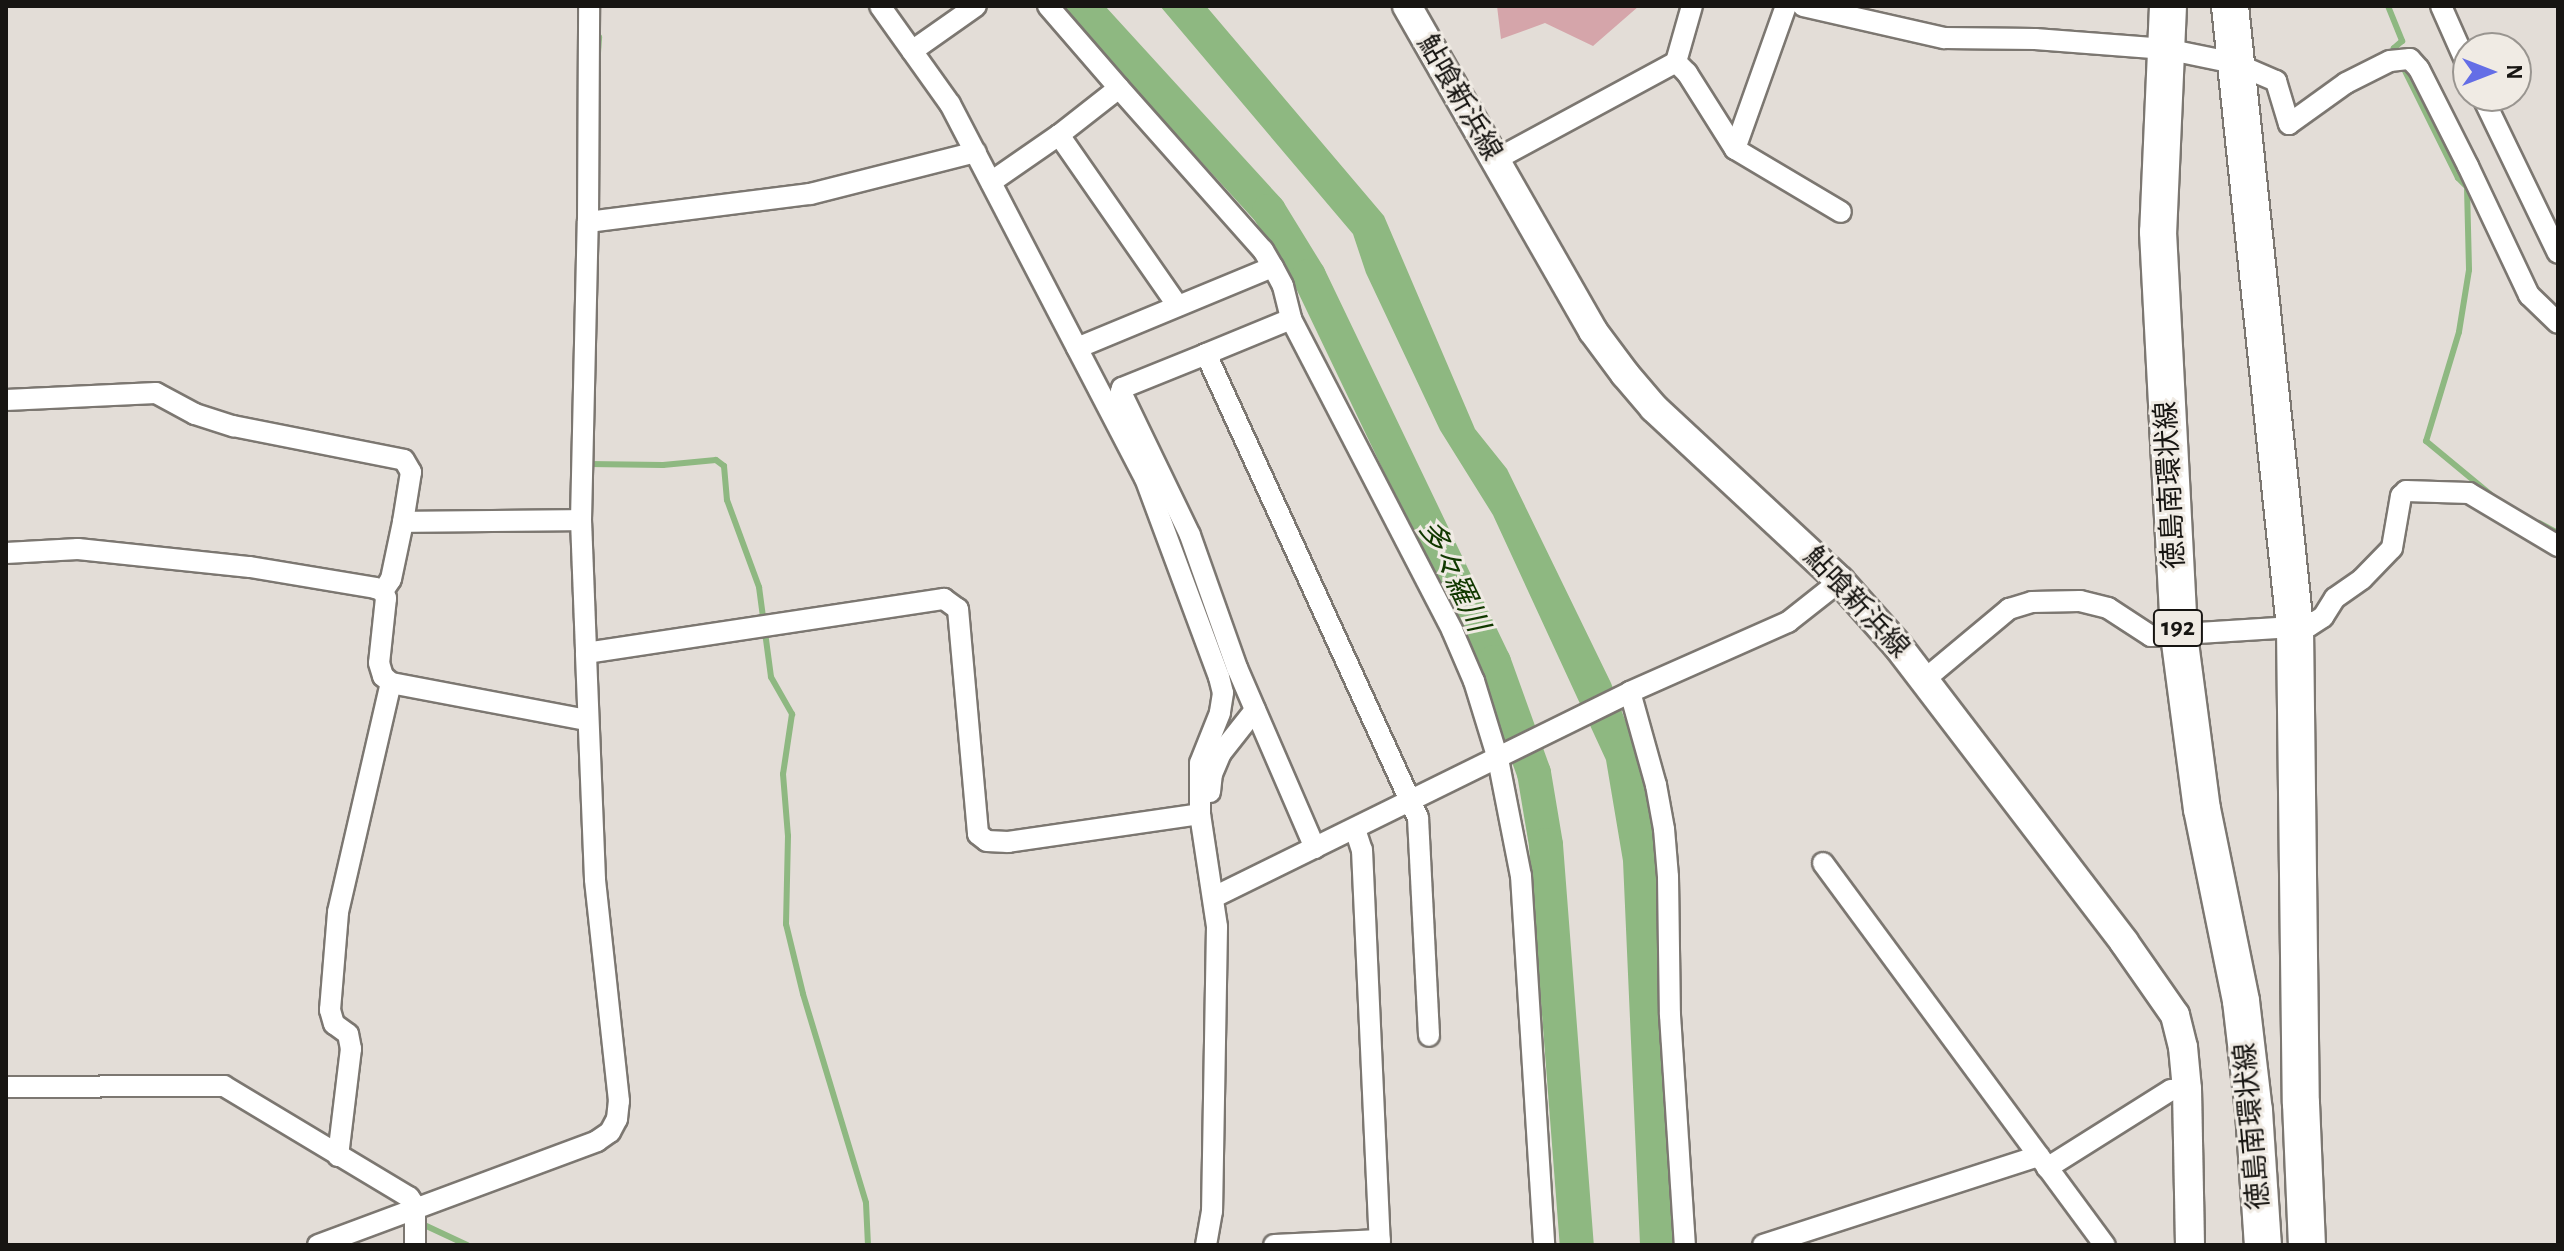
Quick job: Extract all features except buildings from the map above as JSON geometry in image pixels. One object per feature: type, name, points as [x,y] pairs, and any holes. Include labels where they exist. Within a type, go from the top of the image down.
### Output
[{"type":"highway","name":"徳島南環状線","points":[[2168,6],[2158,232],[2179,635],[2202,809],[2241,1001],[2254,1111],[2263,1245]]},
{"type":"highway","name":"徳島南環状線","points":[[2230,6],[2295,628],[2301,1103],[2307,1245]]},
{"type":"main road","name":"鮎喰新浜線","points":[[1407,6],[1593,331],[1625,374],[1654,408],[1840,581],[1924,680],[2175,1015],[2183,1047],[2187,1089],[2190,1245]]},
{"type":"street","points":[[318,1245],[415,1206],[597,1141],[610,1132],[617,1119],[619,1101],[595,879],[581,520],[589,6]]},
{"type":"street","points":[[880,6],[950,104],[1149,489],[1223,693],[1220,713],[1200,763],[1200,814],[1220,894]]},
{"type":"street","points":[[912,51],[976,6]]},
{"type":"street","points":[[1048,6],[1263,250],[1283,286],[1291,319],[1452,630],[1474,681],[1502,757],[1523,887],[1544,1245]]},
{"type":"street","points":[[1495,160],[1676,62],[1692,6]]},
{"type":"street","points":[[1735,149],[1786,6]]},
{"type":"street","points":[[1803,6],[1944,38],[2035,39],[2166,49],[2234,63],[2276,81],[2289,124],[2346,83],[2390,61],[2410,59],[2419,69],[2468,166],[2529,295],[2558,323]]},
{"type":"street","points":[[2441,6],[2453,32]]},
{"type":"street","points":[[1676,62],[1687,73],[1735,149],[1841,212]]},
{"type":"street","points":[[991,182],[1119,88]]},
{"type":"street","points":[[2490,112],[2558,253]]},
{"type":"street","points":[[1059,135],[1178,306]]},
{"type":"street","points":[[588,222],[810,194],[976,152]]},
{"type":"street","points":[[1077,348],[1273,267]]},
{"type":"street","points":[[1291,319],[1122,388],[1121,392],[1190,535],[1255,710],[1315,848]]},
{"type":"street","points":[[1206,354],[1418,818],[1429,1036]]},
{"type":"street","points":[[6,400],[56,399],[128,391],[156,393],[195,414],[233,426],[404,460],[411,472],[403,522],[391,579],[383,591]]},
{"type":"street","points":[[1924,680],[2009,609],[2032,602],[2080,601],[2125,616],[2151,636],[2309,626],[2323,617],[2335,598],[2362,579],[2392,548],[2401,496],[2406,491],[2469,493],[2558,546]]},
{"type":"street","points":[[403,522],[581,520]]},
{"type":"street","points":[[6,553],[78,549],[158,557],[250,567],[383,591]]},
{"type":"street","points":[[1220,894],[1626,695],[1788,622],[1840,581]]},
{"type":"street","points":[[383,591],[386,598],[379,663],[383,676],[391,683],[587,720]]},
{"type":"street","points":[[586,653],[944,599],[958,609],[978,834],[987,841],[1008,842],[1200,814]]},
{"type":"street","points":[[338,1156],[351,1049],[348,1034],[334,1024],[330,1010],[338,912],[391,683]]},
{"type":"street","points":[[1626,695],[1656,785],[1664,829],[1668,877],[1670,1015],[1685,1245]]},
{"type":"street","points":[[1206,1245],[1212,1211],[1220,894],[1210,797],[1212,774],[1235,731],[1255,710]]},
{"type":"street","points":[[1274,1245],[1380,1242],[1362,850],[1355,829]]},
{"type":"street","points":[[1823,863],[2105,1245]]},
{"type":"street","points":[[6,1087],[224,1086],[409,1197],[415,1206],[415,1245]]},
{"type":"street","points":[[1763,1245],[2043,1162],[2171,1090],[2187,1089]]},
{"type":"shaded area","points":[[1160,6],[1206,6],[1384,216],[1475,429],[1507,469],[1611,683],[1648,780],[1660,877],[1677,1245],[1640,1245],[1623,861],[1606,760],[1493,515],[1440,430],[1366,273],[1353,234]]},
{"type":"shaded area","points":[[1497,6],[1639,6],[1593,46],[1545,23],[1501,39]]},
{"type":"waterway","name":"多々羅川","points":[[1082,6],[1269,211],[1309,276],[1494,662],[1534,773],[1546,845],[1577,1245]]},
{"type":"waterway","points":[[2388,6],[2402,41],[2394,48],[2397,55]]},
{"type":"waterway","points":[[598,53],[599,37]]},
{"type":"waterway","points":[[2402,65],[2458,178],[2467,187],[2469,270],[2459,332],[2426,441],[2495,498]]},
{"type":"waterway","points":[[589,464],[663,465],[716,460],[724,466],[727,500],[759,587],[771,677],[792,714],[783,774],[788,836],[786,924],[803,994],[866,1203],[868,1245]]},
{"type":"waterway","points":[[2539,523],[2558,533]]},
{"type":"waterway","points":[[420,1223],[467,1245]]}]
